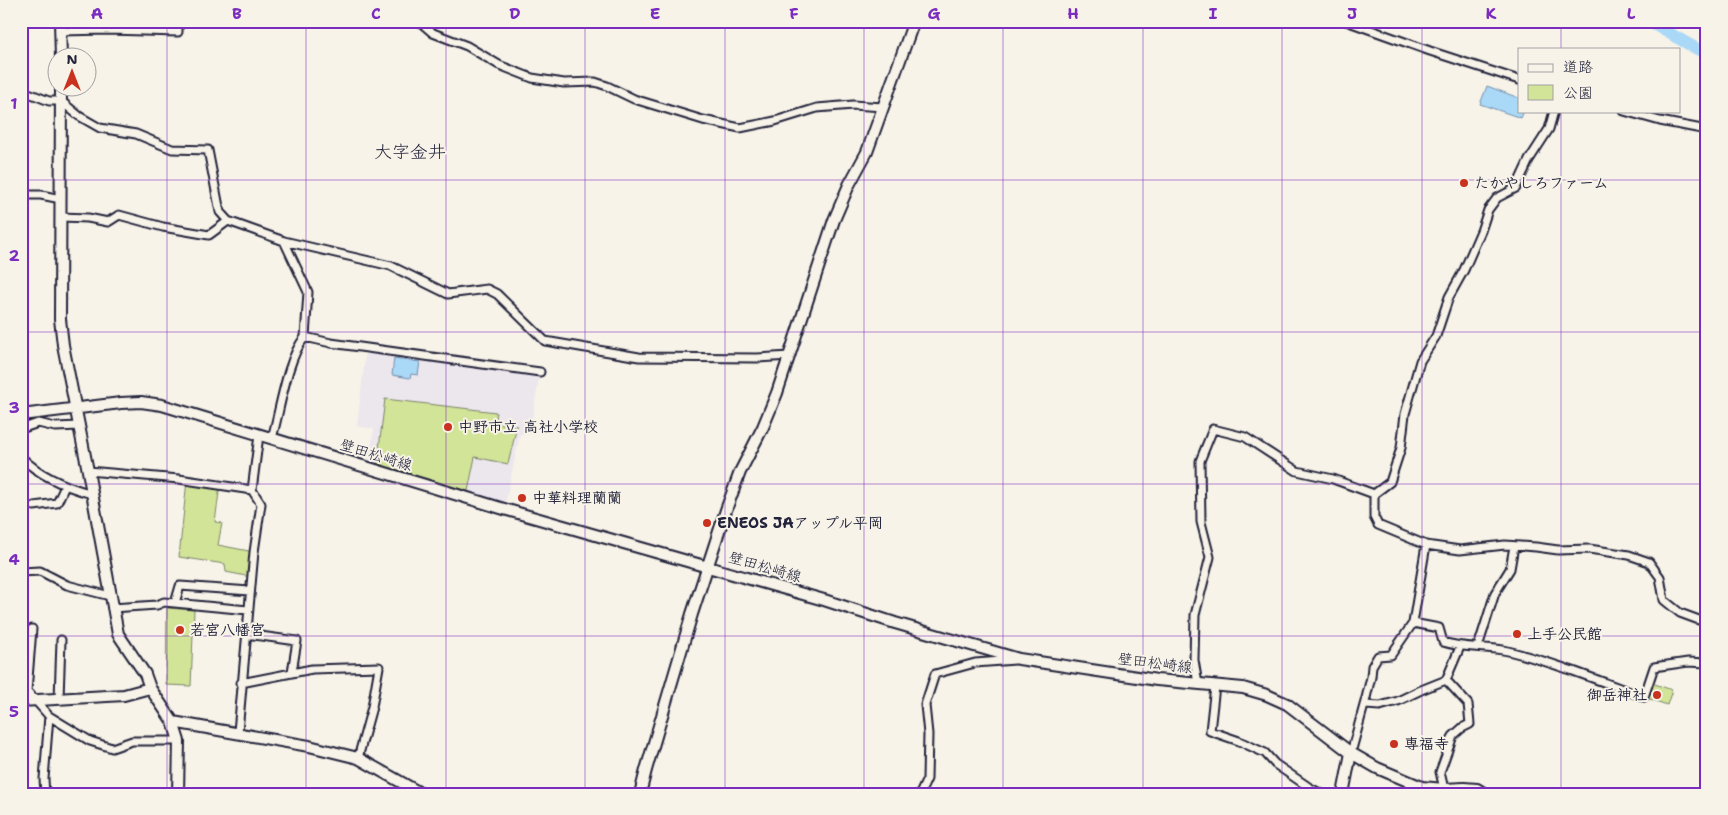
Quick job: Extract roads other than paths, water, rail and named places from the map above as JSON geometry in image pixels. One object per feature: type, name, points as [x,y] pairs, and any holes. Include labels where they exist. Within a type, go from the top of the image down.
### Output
[{"type":"street","points":[[60,48],[60,26],[109,30],[178,32],[178,21]]},
{"type":"street","points":[[419,21],[433,33],[467,46],[499,65],[532,78],[564,83],[595,82],[634,99],[703,120],[740,128],[775,121],[817,108],[854,105],[883,107]]},
{"type":"street","points":[[640,794],[707,566],[740,472],[767,419],[790,356],[834,220],[849,185],[867,152],[914,21]]},
{"type":"street","points":[[1346,21],[1518,80]]},
{"type":"street","points":[[21,90],[49,101],[61,101],[79,116],[100,128],[136,134],[172,150],[208,150],[220,212],[228,221],[284,241],[391,266],[448,294],[487,289],[497,294],[545,341],[639,357],[757,358],[790,356]]},
{"type":"street","points":[[61,101],[60,319],[75,409],[80,426],[118,634],[173,722],[179,741],[178,794]]},
{"type":"street","points":[[1374,494],[1390,482],[1401,448],[1405,414],[1420,361],[1436,336],[1450,297],[1464,270],[1488,210],[1497,198],[1516,188],[1529,160],[1549,129],[1554,112]]},
{"type":"street","points":[[1628,112],[1660,121],[1707,130]]},
{"type":"street","points":[[21,194],[41,195],[60,200]]},
{"type":"street","points":[[61,217],[88,218],[108,222],[118,215],[163,227],[209,234],[228,221]]},
{"type":"street","points":[[272,438],[290,368],[305,337],[308,292],[284,241]]},
{"type":"street","points":[[305,337],[331,343],[540,372]]},
{"type":"street","name":"壁田松崎線","points":[[21,416],[121,403],[141,402],[162,406],[504,509],[707,566],[1019,659],[1157,680],[1244,688],[1288,704],[1351,753],[1377,768],[1422,788],[1444,790],[1477,789],[1485,794]]},
{"type":"street","points":[[21,429],[38,423],[55,427],[80,426]]},
{"type":"street","points":[[1198,684],[1194,660],[1195,615],[1210,557],[1201,522],[1200,461],[1214,429],[1245,437],[1297,471],[1334,479],[1374,494]]},
{"type":"street","points":[[238,732],[248,610],[261,504],[252,490],[259,435]]},
{"type":"street","points":[[21,457],[29,465],[66,486],[92,494]]},
{"type":"street","points":[[88,471],[179,480],[252,490]]},
{"type":"street","points":[[34,506],[57,503],[66,486]]},
{"type":"street","points":[[1374,494],[1374,517],[1378,525],[1426,545],[1460,550],[1505,545],[1558,550],[1589,548],[1629,555],[1649,562],[1660,577],[1664,600],[1680,613],[1707,623]]},
{"type":"street","points":[[1343,794],[1351,753],[1365,705],[1372,666],[1378,656],[1391,656],[1413,622],[1426,545]]},
{"type":"street","points":[[1478,647],[1495,594],[1510,569],[1514,546]]},
{"type":"street","points":[[21,572],[40,571],[67,585],[110,596]]},
{"type":"street","points":[[175,603],[180,586],[250,591]]},
{"type":"street","points":[[112,608],[157,605],[164,602],[248,610]]},
{"type":"street","points":[[1413,622],[1439,628],[1444,642],[1460,647],[1508,651],[1564,668],[1644,697],[1654,667],[1688,662],[1707,663]]},
{"type":"street","points":[[27,691],[32,629]]},
{"type":"street","points":[[246,634],[297,641],[292,672]]},
{"type":"street","points":[[59,700],[61,640]]},
{"type":"street","points":[[1365,705],[1380,706],[1398,701],[1446,680],[1460,647]]},
{"type":"street","points":[[920,794],[928,780],[928,734],[925,705],[935,674],[976,663],[1019,659]]},
{"type":"street","points":[[241,683],[312,669],[379,667],[372,707],[358,758]]},
{"type":"street","points":[[1444,790],[1440,772],[1454,736],[1462,728],[1470,724],[1468,704],[1446,680]]},
{"type":"street","points":[[21,684],[48,716],[90,741],[112,748],[132,741],[179,741]]},
{"type":"street","points":[[1215,686],[1210,731],[1240,741],[1264,753],[1275,764],[1322,794]]},
{"type":"street","points":[[21,701],[124,695],[150,688]]},
{"type":"street","points":[[45,794],[44,779],[48,716]]},
{"type":"street","points":[[173,722],[238,732],[358,758],[422,794]]},
{"type":"water","points":[[1487,86],[1518,98],[1518,112],[1524,112],[1521,118],[1480,104]]},
{"type":"water","points":[[394,358],[420,362],[418,375],[411,374],[410,378],[392,375]]},
{"type":"waterway","points":[[1648,21],[1707,53]]},
{"type":"place","name":"たかやしろファーム","points":[[1464,183]]},
{"type":"place","name":"中野市立 高社小学校","points":[[448,427]]},
{"type":"place","name":"中華料理蘭蘭","points":[[522,498]]},
{"type":"place","name":"ENEOS JAアップル平岡","points":[[707,523]]},
{"type":"place","name":"若宮八幡宮","points":[[180,630]]},
{"type":"place","name":"上手公民館","points":[[1517,634]]},
{"type":"place","name":"御岳神社","points":[[1657,695]]},
{"type":"place","name":"専福寺","points":[[1394,744]]},
{"type":"district","name":"大字金井","points":[[410,152]]}]
